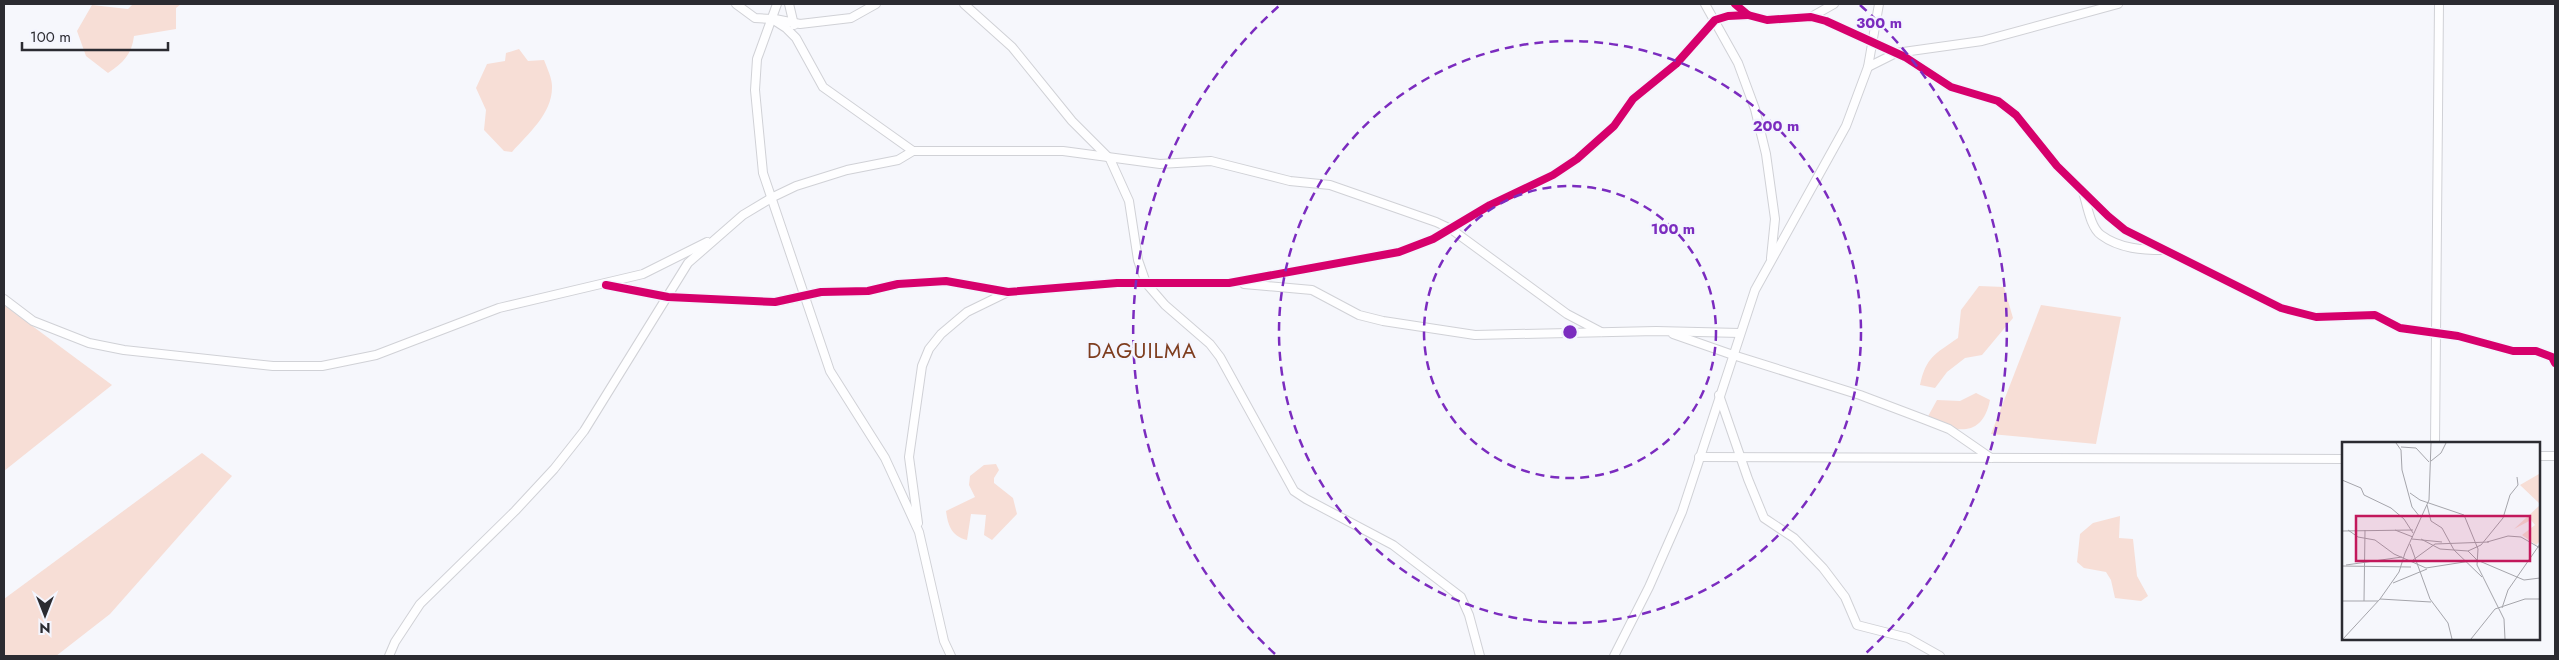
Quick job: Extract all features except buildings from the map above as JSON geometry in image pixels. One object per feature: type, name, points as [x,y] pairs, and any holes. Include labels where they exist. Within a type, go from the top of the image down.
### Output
[{"type":"street","points":[[736,4],[755,18],[772,18],[800,24],[851,18],[876,4]]},
{"type":"street","points":[[777,4],[756,59],[755,90],[763,173],[773,197],[791,261],[830,370],[885,458],[919,532]]},
{"type":"street","points":[[789,4],[800,46]]},
{"type":"street","points":[[964,4],[1012,47],[1072,120],[1110,159],[1129,201],[1138,260],[1146,283],[1165,305],[1215,350],[1294,491],[1306,500],[1393,545],[1461,597],[1469,615],[1480,656]]},
{"type":"street","points":[[1705,4],[1738,63],[1755,109],[1766,154],[1775,219],[1770,262]]},
{"type":"street","points":[[1735,4],[1748,15]]},
{"type":"street","points":[[1229,284],[1399,252],[1432,239],[1490,206],[1553,175],[1577,159],[1614,126],[1633,99],[1676,64],[1715,20],[1728,16],[1748,15],[1767,20],[1811,17],[1834,4]]},
{"type":"street","points":[[1615,656],[1649,588],[1682,512],[1755,290],[1846,126],[1868,67],[1878,4]]},
{"type":"street","points":[[1868,67],[1896,53],[1982,41],[2118,4]]},
{"type":"street","points":[[2435,442],[2439,4]]},
{"type":"street","points":[[1811,17],[1896,53],[1950,88],[1998,101],[2010,110],[2057,166],[2125,230],[2281,308],[2316,317],[2375,315],[2400,328],[2458,336],[2513,350],[2536,350],[2552,357],[2555,363]]},
{"type":"street","points":[[772,18],[786,28],[800,46],[823,86],[913,151]]},
{"type":"street","points":[[389,656],[394,642],[420,604],[515,511],[554,469],[584,431],[688,263],[715,237],[743,215],[773,197],[796,186],[847,170],[898,160],[913,151],[1063,151],[1110,159],[1160,164],[1212,162],[1290,181],[1330,185],[1451,229],[1566,314],[1601,332]]},
{"type":"street","points":[[2083,192],[2090,216],[2100,235],[2135,250],[2166,250]]},
{"type":"street","points":[[4,299],[33,321],[89,343],[124,350],[273,366],[322,366],[376,355],[499,308],[606,285],[642,274],[715,237]]},
{"type":"street","points":[[606,285],[668,297],[775,302],[821,292],[868,291],[898,284],[946,281],[1008,292],[1072,286],[1146,283],[1283,286],[1312,290],[1359,315],[1384,321],[1475,335],[1666,331],[1740,333]]},
{"type":"street","points":[[951,656],[944,642],[919,532],[910,457],[922,366],[929,349],[941,334],[967,312],[1008,292]]},
{"type":"street","points":[[1666,331],[1733,355],[1860,395],[1926,420],[1949,429],[1991,458]]},
{"type":"street","points":[[1719,396],[1764,518],[1794,538],[1823,568],[1845,597],[1857,624],[1908,638],[1940,656]]},
{"type":"street","points":[[2539,456],[2555,456]]},
{"type":"street","points":[[1699,457],[2342,459]]},
{"type":"shaded area","points":[[133,4],[181,4],[176,8],[176,29],[134,36],[126,58],[108,73],[86,56],[77,31],[92,5],[128,9]]},
{"type":"shaded area","points":[[519,49],[528,61],[544,60],[552,86],[551,96],[544,114],[512,152],[504,151],[484,130],[486,110],[476,88],[487,64],[505,61],[506,53]]},
{"type":"shaded area","points":[[1979,286],[2004,287],[2013,318],[1982,355],[1965,358],[1947,372],[1935,388],[1920,385],[1925,368],[1933,357],[1958,338],[1961,310]]},
{"type":"shaded area","points":[[4,305],[112,385],[4,471]]},
{"type":"shaded area","points":[[2041,305],[2121,317],[2096,444],[1991,434]]},
{"type":"shaded area","points":[[1976,393],[1990,400],[1981,422],[1974,427],[1956,429],[1926,420],[1937,400],[1960,401]]},
{"type":"shaded area","points":[[202,453],[232,476],[110,614],[56,656],[4,656],[4,599]]},
{"type":"shaded area","points":[[996,464],[999,470],[994,478],[994,483],[1013,498],[1017,514],[992,540],[984,535],[986,515],[971,514],[967,540],[957,536],[951,529],[946,511],[975,497],[969,485],[970,476],[984,465]]},
{"type":"shaded area","points":[[2120,516],[2119,538],[2133,539],[2137,576],[2148,596],[2141,601],[2115,598],[2111,580],[2106,572],[2084,568],[2077,562],[2080,534],[2093,523]]},
{"type":"cycle path","points":[[1735,4],[1748,15],[1767,20],[1811,17],[1826,21],[1905,57],[1951,87],[1998,101],[2016,115],[2057,166],[2125,230],[2281,308],[2316,317],[2375,315],[2400,328],[2458,336],[2513,351],[2536,351],[2552,357],[2555,363]]},
{"type":"cycle path","points":[[606,285],[668,297],[775,302],[821,292],[868,291],[898,284],[946,281],[1008,292],[1117,283],[1229,283],[1399,252],[1433,239],[1490,205],[1553,175],[1577,159],[1614,126],[1633,99],[1676,64],[1715,20],[1728,16],[1748,15]]},
{"type":"district","name":"DAGUILMA","points":[[1142,351]]}]
